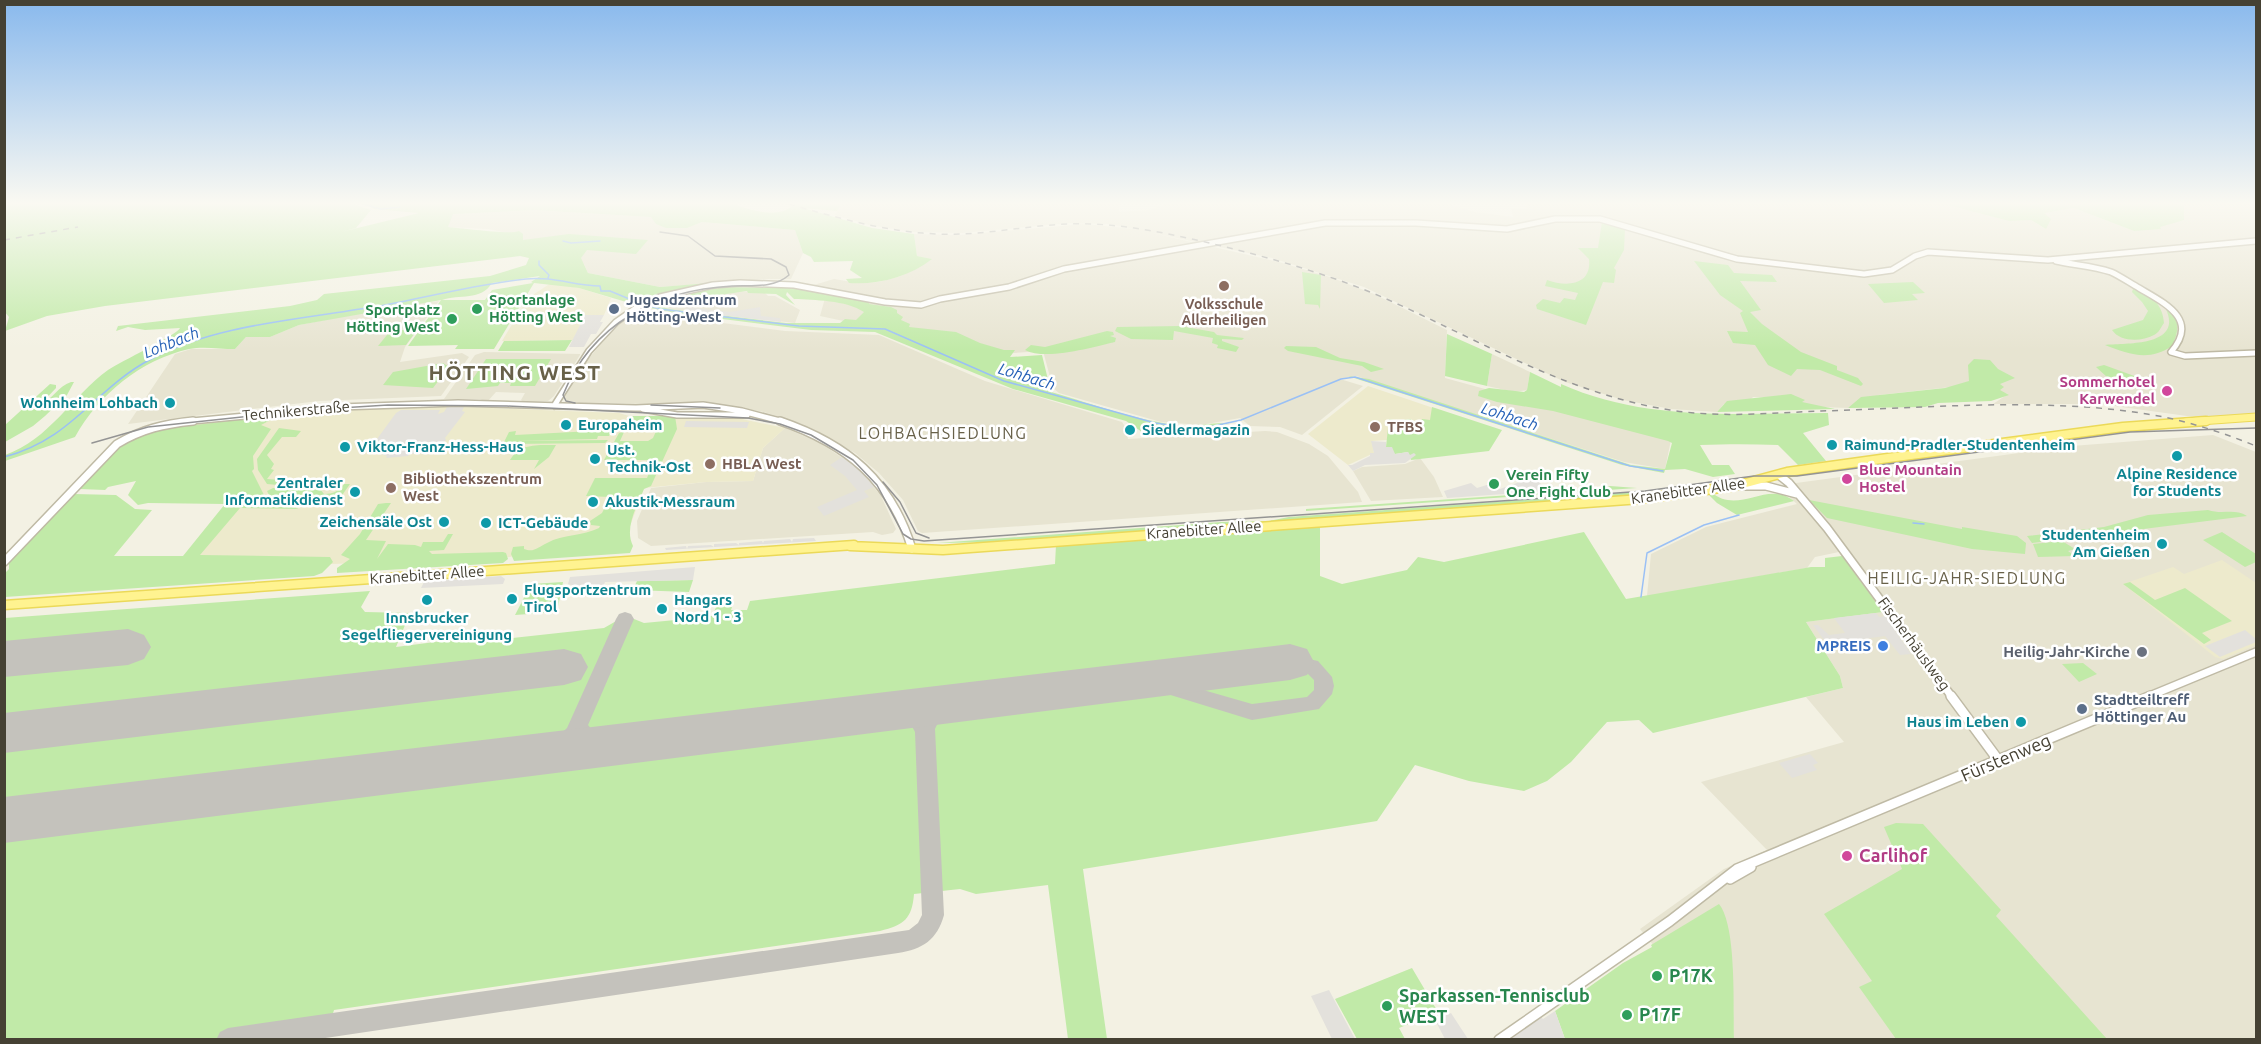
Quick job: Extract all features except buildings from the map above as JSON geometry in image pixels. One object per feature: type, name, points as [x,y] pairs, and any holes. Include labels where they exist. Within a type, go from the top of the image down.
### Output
[{"type":"main road","name":"Kranebitter Allee","points":[[4,605],[850,546],[943,550],[1641,499],[1735,486],[1803,469],[2089,431],[2165,423],[2256,419]]},
{"type":"street","points":[[554,406],[578,367],[600,338],[620,319],[645,304],[673,294],[704,287],[761,283],[807,287],[916,306],[940,299],[1009,287],[1064,269],[1155,253]]},
{"type":"street","points":[[1716,253],[1737,259],[1857,273],[1892,270],[1915,256],[1926,253]]},
{"type":"street","points":[[1939,253],[2048,260],[2111,272],[2154,295],[2177,314],[2182,325],[2181,337],[2176,348],[2171,352],[2185,356],[2256,353]]},
{"type":"street","points":[[2048,260],[2124,253]]},
{"type":"street","name":"Technikerstraße","points":[[4,562],[120,442],[132,434],[151,427],[348,406],[400,404],[554,406],[643,409],[647,412],[691,407],[749,414],[784,422],[830,442],[864,465],[894,501],[911,547]]},
{"type":"street","name":"Technikerstraße","points":[[691,407],[749,414]]},
{"type":"street","name":"Fischerhäuslweg","points":[[1779,476],[1797,494],[1855,564],[1999,761]]},
{"type":"street","points":[[1735,486],[1770,487],[1797,494]]},
{"type":"street","name":"Fürstenweg","points":[[1499,1040],[1727,879],[1742,874],[1756,863],[2256,652]]},
{"type":"shaded area","points":[[555,253],[803,253],[791,279],[660,287],[588,273],[584,264]]},
{"type":"shaded area","points":[[917,253],[1239,253],[1279,262],[1330,277],[1374,294],[1447,330],[1445,378],[1671,440],[1665,469],[1624,462],[1356,376],[1340,379],[1363,386],[1302,435],[1280,427],[1250,426],[1240,418],[1201,425],[1161,422],[1059,393],[1053,388],[1043,351],[998,354],[820,316],[827,291],[807,287],[834,279],[858,283],[878,282],[898,277],[931,259],[917,256]]},
{"type":"shaded area","points":[[1247,253],[2256,253],[2256,417],[2187,416],[2100,404],[1993,404],[2008,394],[1951,387],[1879,395],[1848,408],[1821,407],[1769,397],[1753,397],[1750,400],[1724,404],[1717,412],[1671,409],[1623,400],[1565,382],[1364,287],[1272,258]]},
{"type":"shaded area","points":[[551,283],[579,288],[611,298],[604,315],[583,315],[582,323],[573,340],[502,341],[528,298]]},
{"type":"shaded area","points":[[733,291],[764,292],[768,296],[775,296],[800,310],[795,323],[669,309],[651,303],[666,298],[670,300]]},
{"type":"shaded area","points":[[439,301],[405,347],[400,362],[462,353],[469,357],[441,396],[319,401],[128,424],[175,354],[191,349],[235,349],[246,337],[270,337],[299,325],[401,305]]},
{"type":"shaded area","points":[[687,307],[730,312],[760,307],[761,316],[780,318],[781,322],[684,311]]},
{"type":"shaded area","points":[[636,312],[785,331],[879,335],[985,381],[1122,422],[1128,439],[1277,432],[1309,444],[1328,456],[1358,492],[1362,502],[922,533],[918,531],[903,500],[879,473],[855,453],[802,424],[764,412],[720,405],[580,403],[566,400],[564,395],[583,365],[619,323]]},
{"type":"shaded area","points":[[583,315],[604,315],[600,322],[603,322],[596,334],[591,334],[584,347],[569,347],[581,323],[578,323]]},
{"type":"shaded area","points":[[484,352],[580,355],[554,396],[548,401],[523,402],[521,400],[525,393],[496,392],[487,402],[480,399],[444,399],[475,355]]},
{"type":"shaded area","points":[[1492,354],[1530,372],[1527,390],[1514,392],[1487,386]]},
{"type":"shaded area","name":"TFBS","points":[[1368,386],[1451,414],[1414,444],[1387,440],[1372,441],[1374,453],[1348,465],[1308,434]]},
{"type":"shaded area","points":[[436,406],[619,413],[629,416],[737,418],[785,428],[763,448],[753,481],[706,482],[644,488],[630,526],[510,557],[333,564],[185,561],[236,504],[157,460],[188,425],[347,409]]},
{"type":"shaded area","points":[[447,407],[464,407],[462,411],[465,412],[445,438],[446,440],[437,453],[386,458],[387,456],[369,450],[396,413],[401,410],[440,410],[438,414],[444,412]]},
{"type":"shaded area","points":[[686,421],[749,422],[747,428],[684,427]]},
{"type":"shaded area","points":[[785,428],[820,443],[859,469],[881,496],[896,529],[893,533],[882,535],[873,532],[651,546],[638,538],[637,521],[651,488],[706,482],[753,481],[763,448]]},
{"type":"shaded area","points":[[2213,435],[2256,452],[2256,1039],[1734,1039],[1732,956],[1654,946],[1640,929],[1724,869],[1767,850],[1701,782],[1844,742],[1806,697],[1843,688],[1840,676],[1806,622],[1882,612],[1839,552],[1815,557],[1807,568],[1647,596],[1651,554],[1706,527],[1797,504],[1787,495],[1796,483],[2072,446]]},
{"type":"shaded area","points":[[1371,441],[1386,442],[1386,447],[1392,447],[1395,454],[1408,452],[1410,455],[1414,453],[1416,455],[1405,463],[1365,465],[1353,471],[1348,465],[1374,453]]},
{"type":"shaded area","points":[[842,457],[859,470],[874,487],[864,491],[869,497],[824,516],[817,507],[857,490],[845,476],[830,465]]},
{"type":"shaded area","points":[[1420,458],[1434,477],[1443,497],[1371,501],[1353,471],[1362,467],[1405,464]]},
{"type":"shaded area","points":[[1534,477],[1548,491],[1447,498],[1444,491],[1471,483],[1477,488],[1490,484],[1500,489]]},
{"type":"shaded area","points":[[814,538],[816,541],[687,549],[688,546],[711,545],[714,547],[714,544],[736,543],[739,545],[739,543],[762,541],[763,543],[764,541],[790,539],[792,542],[793,539]]},
{"type":"shaded area","points":[[686,546],[687,549],[666,550],[665,548]]},
{"type":"shaded area","points":[[2222,560],[2256,583],[2256,645],[2223,659],[2215,657],[2123,584],[2173,567],[2184,574]]},
{"type":"shaded area","points":[[695,567],[693,580],[605,582],[602,590],[586,590],[568,584],[570,577]]},
{"type":"shaded area","points":[[501,576],[505,579],[503,584],[421,588],[424,582]]},
{"type":"shaded area","points":[[1876,613],[1879,617],[1885,616],[1911,654],[1900,655],[1885,636],[1827,644],[1813,625],[1818,625],[1829,635],[1845,633],[1834,618]]},
{"type":"shaded area","points":[[2245,630],[2256,639],[2256,642],[2220,657],[2205,646]]},
{"type":"shaded area","points":[[1810,754],[1818,763],[1813,765],[1817,770],[1792,778],[1779,763]]},
{"type":"shaded area","points":[[1329,990],[1355,1039],[1332,1039],[1311,996]]},
{"type":"shaded area","points":[[1555,1011],[1565,1039],[1509,1039],[1541,1017],[1543,1019]]},
{"type":"shaded area","points":[[1451,1013],[1468,1039],[1445,1039],[1435,1020]]},
{"type":"green space","points":[[5,253],[585,253],[581,258],[588,273],[660,287],[721,282],[677,290],[633,304],[579,288],[534,283],[494,349],[455,349],[458,345],[408,346],[441,300],[299,325],[270,337],[246,337],[235,349],[189,349],[154,361],[123,381],[96,407],[75,437],[5,461],[5,455],[35,439],[108,370],[169,337],[180,328],[145,330],[128,327],[116,331],[118,326],[290,306],[317,300],[324,294],[490,276],[526,265],[529,258],[520,256],[105,306],[47,316],[5,331],[9,317],[4,311]],"holes":[[[540,276],[531,282],[533,283],[492,290],[485,300],[442,300],[476,295],[492,283]]]},
{"type":"green space","points":[[803,253],[917,253],[917,256],[932,259],[913,271],[893,278],[871,283],[849,283],[846,279],[862,278],[850,270],[853,261],[814,262],[811,257]]},
{"type":"green space","points":[[1583,253],[1622,253],[1614,268],[1616,270],[1614,283],[1603,282],[1586,325],[1537,309],[1536,305],[1543,299],[1560,303],[1564,298],[1575,300],[1578,293],[1545,286],[1547,280],[1569,284],[1582,279],[1589,268],[1589,259]]},
{"type":"green space","points":[[1694,261],[1728,265],[1734,273],[1772,275],[1777,282],[1740,281],[1761,310],[1750,312],[1762,324],[1801,352],[1837,366],[1837,370],[1858,378],[1863,384],[1861,386],[1820,370],[1797,369],[1791,376],[1768,365],[1755,345],[1733,343],[1727,331],[1748,332],[1740,313],[1743,311],[1720,295]]},
{"type":"green space","points":[[1302,272],[1321,275],[1320,309],[1318,305],[1305,304]]},
{"type":"green space","points":[[1913,282],[1925,293],[1912,294],[1918,300],[1884,303],[1868,284]]},
{"type":"green space","points":[[791,285],[871,298],[869,304],[897,310],[897,313],[903,317],[901,320],[910,324],[909,327],[956,332],[980,343],[1004,350],[1015,350],[1010,357],[1042,355],[1051,392],[1153,421],[1187,426],[1219,423],[1228,425],[1223,427],[1222,431],[1152,436],[1126,421],[1013,389],[875,332],[811,330],[675,313],[645,307],[651,303],[669,309],[786,323],[840,323],[845,319],[856,320],[864,312],[839,303],[794,299],[787,292],[786,295],[795,305],[776,294],[748,293],[747,291],[693,298],[667,298],[723,287],[786,288]]},
{"type":"green space","points":[[2133,289],[2145,293],[2155,301],[2164,323],[2154,335],[2131,340],[2120,337],[2112,330],[2143,320],[2148,311],[2132,292]]},
{"type":"green space","points":[[2140,289],[2158,299],[2171,311],[2177,326],[2172,346],[2155,354],[2138,355],[2105,345],[2139,343],[2161,336],[2167,330],[2169,320],[2165,307]]},
{"type":"green space","points":[[1180,326],[1214,332],[1217,335],[1244,338],[1242,340],[1222,339],[1222,341],[1239,347],[1236,352],[1217,348],[1218,345],[1212,343],[1213,338],[1174,331],[1173,340],[1131,339],[1115,331],[1117,327]]},
{"type":"green space","points":[[391,330],[417,330],[406,345],[378,346]]},
{"type":"green space","points":[[1107,331],[1113,332],[1114,335],[1110,336],[1116,338],[1115,342],[1057,354],[1034,353],[1025,350],[1031,345],[1045,347]]},
{"type":"green space","points":[[1447,334],[1492,354],[1487,386],[1445,376]]},
{"type":"green space","points":[[572,340],[565,351],[498,351],[504,341]]},
{"type":"green space","points":[[1286,346],[1316,347],[1340,358],[1364,362],[1384,369],[1371,372],[1362,366],[1288,351],[1284,348]]},
{"type":"green space","points":[[486,359],[551,359],[535,386],[510,386],[511,383],[500,383],[498,386],[466,389]]},
{"type":"green space","points":[[1974,359],[1990,360],[1998,369],[2015,378],[2000,384],[2004,387],[2000,390],[2009,395],[1991,401],[1938,403],[1925,407],[1848,408],[1861,397],[1945,388],[1969,381],[1968,365]]},
{"type":"green space","points":[[443,363],[449,367],[433,388],[383,385],[393,372]]},
{"type":"green space","points":[[2104,365],[2151,382],[2148,386],[2115,381],[2112,385],[2101,380],[2084,381],[2084,386],[2082,386],[2066,380],[2108,378],[2096,367]]},
{"type":"green space","points":[[1530,372],[1561,387],[1561,384],[1626,405],[1659,410],[1726,414],[1828,413],[1829,425],[1803,433],[1826,461],[1798,465],[1778,445],[1700,445],[1712,465],[1729,465],[1735,474],[1713,477],[1685,469],[1665,470],[1664,473],[1622,465],[1348,376],[1369,379],[1631,465],[1665,469],[1672,443],[1668,441],[1553,411],[1497,402],[1478,396],[1479,391],[1489,388],[1524,392],[1527,390]]},
{"type":"green space","points":[[74,382],[67,395],[45,416],[33,426],[5,442],[5,425],[50,384],[56,385],[56,388],[41,404]]},
{"type":"green space","points":[[1791,394],[1805,400],[1802,402],[1835,409],[1717,412],[1727,401]]},
{"type":"green space","points":[[1432,407],[1502,430],[1489,451],[1411,460],[1408,452],[1395,454],[1386,447],[1389,419],[1397,421],[1411,419],[1410,427],[1419,428],[1422,419],[1430,420]]},
{"type":"green space","points":[[280,415],[261,425],[271,429],[253,456],[254,469],[252,471],[266,499],[299,509],[240,508],[200,555],[330,557],[333,562],[322,573],[314,576],[5,597],[4,574],[9,569],[9,562],[74,494],[116,495],[135,509],[152,510],[114,556],[183,556],[225,504],[148,503],[138,505],[128,495],[136,481],[108,487],[105,490],[80,489],[124,442],[145,431]]},
{"type":"green space","points":[[629,416],[675,416],[677,429],[651,486],[644,489],[635,510],[630,532],[633,546],[630,553],[514,561],[511,554],[513,547],[524,546],[524,549],[533,550],[553,540],[599,528],[600,526],[591,525],[590,521],[602,513],[610,497],[586,496],[595,478],[647,478],[654,460],[604,460],[619,433],[624,432],[620,441],[648,441],[653,438],[658,427],[622,426]]},
{"type":"green space","points":[[279,428],[301,431],[296,437],[282,437],[267,455],[274,464],[271,469],[274,470],[267,479],[281,480],[278,484],[290,484],[289,486],[267,484],[258,470],[257,459]]},
{"type":"green space","points":[[612,430],[609,436],[598,436],[597,439],[512,441],[608,440],[605,443],[503,444],[509,432],[516,431],[515,435]]},
{"type":"green space","points":[[536,445],[556,445],[549,457],[534,469],[539,460],[510,460],[514,454],[524,448]]},
{"type":"green space","points":[[344,484],[350,484],[340,498],[305,504],[280,500],[269,495],[267,491],[273,488],[320,489],[327,494],[336,492]]},
{"type":"green space","points":[[1610,486],[1637,488],[1306,511],[1306,509],[1599,489]]},
{"type":"green space","points":[[1711,492],[1721,498],[1732,500],[1774,494],[1784,495],[1794,501],[1737,515],[1717,503],[1707,493]]},
{"type":"green space","points":[[1637,493],[1004,542],[937,543],[1221,522],[1269,521],[1289,517]]},
{"type":"green space","points":[[1809,500],[1962,529],[1962,527],[2017,536],[2026,543],[2025,554],[1972,549],[1827,518]]},
{"type":"green space","points":[[391,503],[366,540],[386,541],[377,559],[388,544],[421,547],[423,542],[443,542],[448,534],[453,534],[444,550],[429,551],[432,554],[503,552],[506,553],[508,559],[503,563],[337,573],[337,568],[350,559],[341,555],[360,534],[378,504]]},
{"type":"green space","points":[[2208,510],[2238,512],[2247,516],[2032,543],[2027,536],[2104,527],[2148,515]]},
{"type":"green space","points":[[1320,526],[1320,576],[1342,584],[1407,570],[1418,557],[1444,562],[1584,532],[1626,599],[1811,567],[1825,567],[1825,558],[1842,556],[1883,612],[1806,622],[1840,676],[1843,688],[1653,733],[1639,720],[1607,722],[1571,762],[1547,781],[1524,791],[1469,781],[1415,765],[1377,821],[1083,869],[1107,1039],[1068,1039],[1048,885],[976,894],[960,889],[914,894],[909,915],[905,920],[880,931],[334,1010],[325,1039],[5,1040],[5,618],[370,591],[361,607],[365,612],[410,613],[396,647],[505,633],[503,639],[604,628],[618,620],[625,619],[634,619],[644,623],[686,619],[692,616],[713,616],[717,604],[729,604],[728,607],[732,607],[731,610],[747,610],[750,601],[1055,564],[1056,545]]},
{"type":"green space","points":[[2222,532],[2256,554],[2256,562],[2245,567],[2203,540]]},
{"type":"green space","points":[[2062,541],[2075,549],[2068,551],[2075,556],[2038,557],[2033,544]]},
{"type":"green space","points":[[693,580],[689,592],[633,590],[637,581]]},
{"type":"green space","points":[[563,582],[557,612],[515,615],[531,584]]},
{"type":"green space","points":[[2130,582],[2155,600],[2185,588],[2232,621],[2202,633],[2211,640],[2204,644],[2123,584]]},
{"type":"green space","points":[[2083,663],[2097,674],[2079,682],[2062,664]]},
{"type":"green space","points":[[1896,823],[1923,824],[2001,910],[1996,916],[2107,1039],[1896,1039],[1859,987],[1872,981],[1824,914],[1902,869],[1884,827]]},
{"type":"green space","points":[[1719,904],[1725,915],[1731,948],[1734,1039],[1565,1039],[1555,1011],[1623,963]]},
{"type":"green space","name":"Sparkassen-Tennisclub WEST","points":[[1412,968],[1438,1012],[1399,1028],[1405,1039],[1357,1039],[1335,999]]},
{"type":"waterway","points":[[539,261],[539,265],[549,275],[548,278]]},
{"type":"waterway","name":"Lohbach","points":[[380,306],[490,284],[536,278],[600,286],[601,291],[610,291],[639,303]]},
{"type":"waterway","name":"Lohbach","points":[[647,305],[660,309],[799,326],[885,329],[1004,381],[1155,423],[1183,427],[1214,426],[1241,420],[1341,379],[1355,377],[1630,466],[1663,471]]},
{"type":"waterway","name":"Lohbach","points":[[4,457],[28,449],[48,438],[66,426],[131,371],[176,347],[259,325],[372,307]]},
{"type":"waterway","points":[[1641,597],[1647,553],[1704,525],[1739,515]]},
{"type":"waterway","name":"Lohbach","points":[[1913,523],[1924,524]]},
{"type":"taxiway","points":[[538,755],[560,747],[575,733],[625,619]]},
{"type":"taxiway","points":[[1136,681],[1151,682],[1252,712],[1312,704],[1323,694],[1325,686],[1323,677],[1311,666],[1290,662]]},
{"type":"taxiway","points":[[228,1040],[898,943],[920,936],[926,931],[933,915],[925,729],[929,719],[936,712],[956,704]]},
{"type":"taxiway","points":[[889,711],[916,717],[925,732]]},
{"type":"taxiway","points":[[579,726],[581,733],[589,741],[617,745]]},
{"type":"runway","points":[[4,659],[128,647]]},
{"type":"runway","points":[[4,820],[1290,662]]},
{"type":"runway","points":[[4,733],[564,667]]},
{"type":"tram line","points":[[575,403],[566,401],[563,395],[576,370],[591,348],[631,315],[654,303],[678,295],[705,289],[769,284],[789,275],[786,267],[771,259],[715,256],[711,253]]},
{"type":"tram line","points":[[92,443],[148,427],[308,410],[388,405],[507,406],[748,418],[780,424],[811,435],[853,460],[877,485],[903,534],[911,539],[924,541],[1645,491],[1754,476],[1797,476],[2130,432],[2256,428]]},
{"type":"tram line","points":[[651,405],[720,408]]},
{"type":"tram line","points":[[883,482],[900,502],[916,533],[929,538]]},
{"type":"railway","points":[[1247,253],[1311,271],[1375,294],[1555,377],[1631,402],[1670,410],[1708,414],[1746,414],[1985,405],[2067,406],[2147,414],[2203,427],[2256,446]]},
{"type":"place","name":"Volksschule Allerheiligen","points":[[1224,286]]},
{"type":"place","name":"Sportanlage Hötting West","points":[[477,309]]},
{"type":"place","name":"Jugendzentrum Hötting-West","points":[[614,309]]},
{"type":"place","name":"Sportplatz Hötting West","points":[[452,319]]},
{"type":"place","name":"Sommerhotel Karwendel","points":[[2167,391]]},
{"type":"place","name":"Wohnheim Lohbach","points":[[170,403]]},
{"type":"place","name":"Europaheim","points":[[566,425]]},
{"type":"place","name":"TFBS","points":[[1375,427]]},
{"type":"place","name":"Siedlermagazin","points":[[1130,430]]},
{"type":"place","name":"Raimund-Pradler-Studentenheim","points":[[1832,445]]},
{"type":"place","name":"Viktor-Franz-Hess-Haus","points":[[345,447]]},
{"type":"place","name":"Alpine Residence for Students","points":[[2177,456]]},
{"type":"place","name":"Ust. Technik-Ost","points":[[595,459]]},
{"type":"place","name":"HBLA West","points":[[710,464]]},
{"type":"place","name":"Blue Mountain Hostel","points":[[1847,479]]},
{"type":"place","name":"Verein Fifty One Fight Club","points":[[1494,484]]},
{"type":"place","name":"Bibliothekszentrum West","points":[[391,488]]},
{"type":"place","name":"Zentraler Informatikdienst","points":[[355,492]]},
{"type":"place","name":"Akustik-Messraum","points":[[593,502]]},
{"type":"place","name":"Zeichensäle Ost","points":[[444,522]]},
{"type":"place","name":"ICT-Gebäude","points":[[486,523]]},
{"type":"place","name":"Studentenheim Am Gießen","points":[[2162,544]]},
{"type":"place","name":"Flugsportzentrum Tirol","points":[[512,599]]},
{"type":"place","name":"Innsbrucker Segelfliegervereinigung","points":[[427,600]]},
{"type":"place","name":"Hangars Nord 1 - 3","points":[[662,609]]},
{"type":"place","name":"MPREIS","points":[[1883,646]]},
{"type":"place","name":"Heilig-Jahr-Kirche","points":[[2142,652]]},
{"type":"place","name":"Stadtteiltreff Höttinger Au","points":[[2082,709]]},
{"type":"place","name":"Haus im Leben","points":[[2021,722]]},
{"type":"place","name":"Carlihof","points":[[1847,856]]},
{"type":"place","name":"P17K","points":[[1657,976]]},
{"type":"place","name":"Sparkassen-Tennisclub WEST","points":[[1387,1006]]},
{"type":"place","name":"P17F","points":[[1627,1015]]},
{"type":"district","name":"HÖTTING WEST","points":[[515,373]]},
{"type":"district","name":"LOHBACHSIEDLUNG","points":[[943,433]]},
{"type":"district","name":"HEILIG-JAHR-SIEDLUNG","points":[[1967,578]]}]
